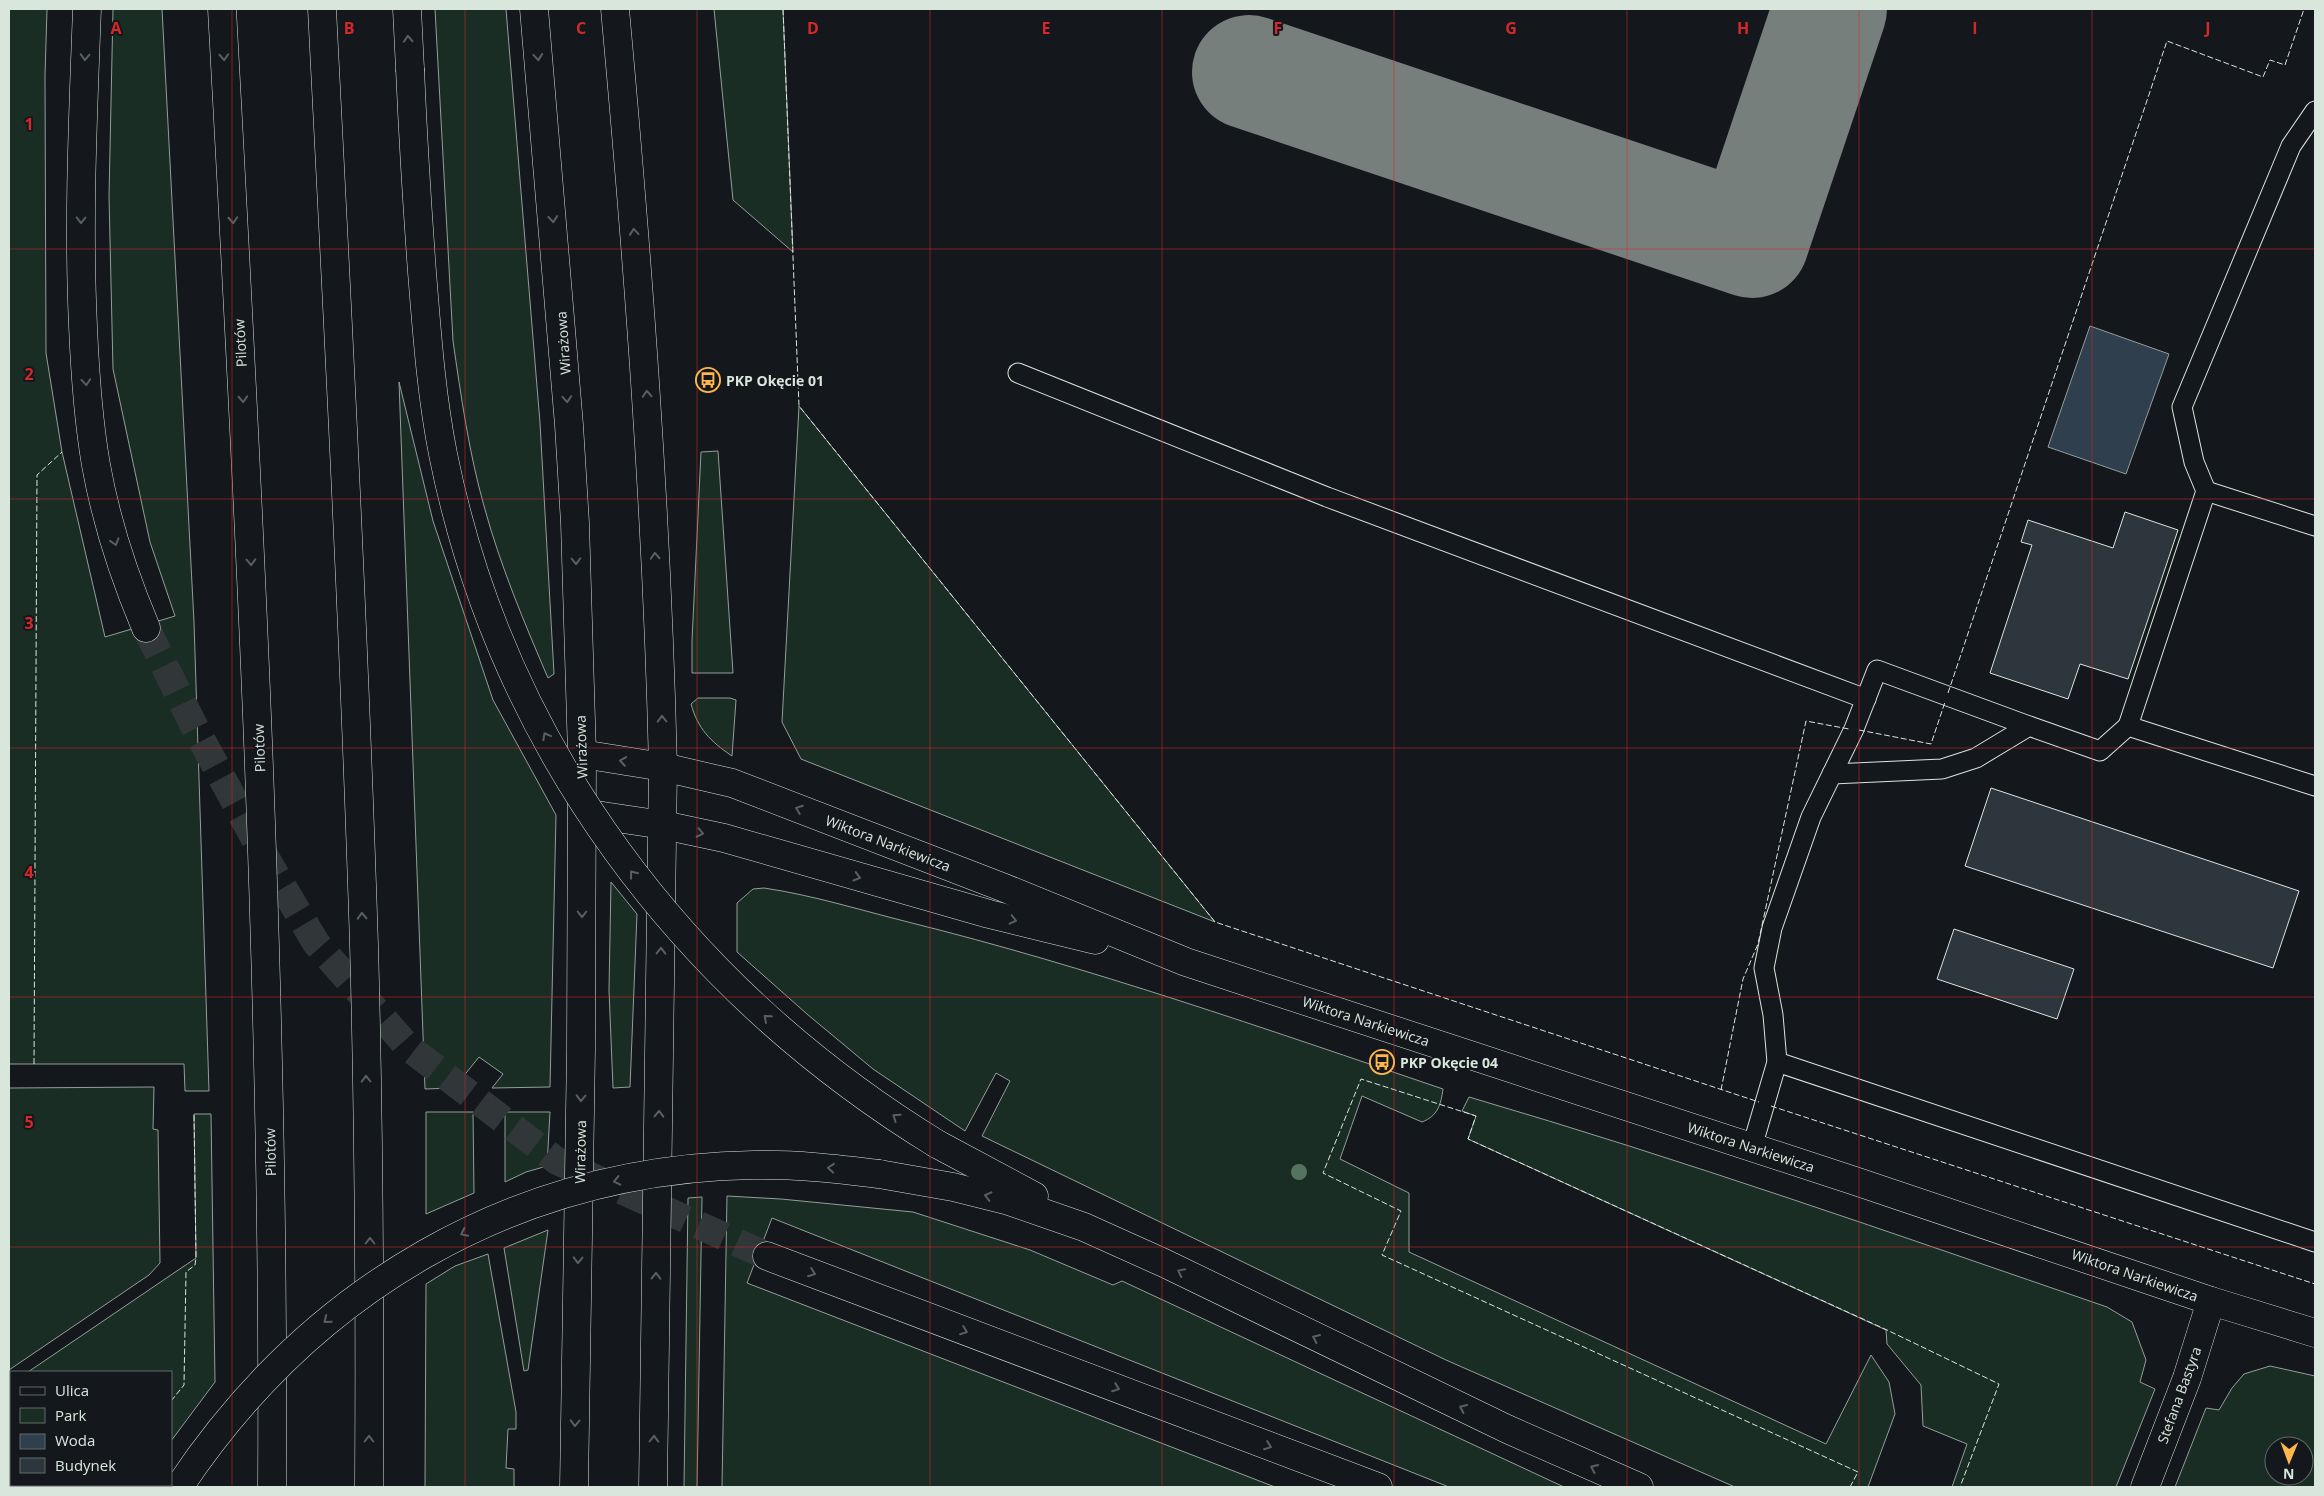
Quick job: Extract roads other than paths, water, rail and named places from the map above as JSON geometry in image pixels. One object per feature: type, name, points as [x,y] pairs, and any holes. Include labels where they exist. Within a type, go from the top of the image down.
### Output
[{"type":"main road","points":[[87,9],[80,225],[86,383],[92,442],[103,497],[132,594],[146,628]]},
{"type":"main road","name":"Pilotów","points":[[222,9],[247,475],[265,890],[273,1288],[272,1487]]},
{"type":"main road","points":[[322,9],[345,474],[364,945],[370,1240],[369,1487]]},
{"type":"main road","points":[[406,9],[416,196],[426,332],[437,422],[468,554],[490,614],[521,687],[554,751],[601,829],[631,872],[678,929],[728,982],[795,1042],[864,1095],[937,1144],[1032,1195],[1084,1227]]},
{"type":"main road","name":"Wirażowa","points":[[534,9],[576,523],[583,813],[574,1487]]},
{"type":"main road","points":[[614,9],[646,378],[661,686],[663,825],[653,1487]]},
{"type":"main road","name":"Wiktora Narkiewicza","points":[[582,754],[663,767],[732,783],[1002,887],[1186,962],[1752,1147],[2212,1301],[2240,1308],[2315,1333]]},
{"type":"main road","name":"Wiktora Narkiewicza","points":[[583,813],[663,825],[724,838],[989,914],[1186,962]]},
{"type":"main road","points":[[178,1487],[213,1438],[242,1402],[285,1357],[354,1299],[400,1268],[480,1226],[566,1194],[624,1179],[668,1171],[762,1165],[818,1167],[879,1174],[952,1187],[1009,1200],[1084,1227],[1164,1263],[1507,1429],[1639,1487]]},
{"type":"main road","points":[[767,1256],[1378,1487]]},
{"type":"main road","name":"Stefana Bastyra","points":[[2145,1487],[2187,1378],[2212,1301]]},
{"type":"lane","points":[[1752,1147],[1777,1062],[1773,1016],[1764,968],[1775,919],[1811,817],[1854,730],[1877,670],[2100,752],[2128,726],[2206,491],[2194,462],[2182,407],[2291,146],[2315,111]]},
{"type":"lane","points":[[1018,373],[1327,497],[1866,699]]},
{"type":"lane","points":[[2206,491],[2315,526]]},
{"type":"lane","points":[[1832,774],[1942,769],[1976,758],[2029,726]]},
{"type":"lane","points":[[2128,726],[2315,786]]},
{"type":"lane","points":[[1777,1062],[2315,1242]]},
{"type":"water","points":[[2090,326],[2169,354],[2126,474],[2048,447]]},
{"type":"tunnel","points":[[146,628],[192,722],[258,845],[316,943],[408,1047],[557,1161],[767,1256]]},
{"type":"place","name":"PKP Okęcie 01","points":[[708,380]]},
{"type":"place","name":"PKP Okęcie 04","points":[[1382,1062]]}]
